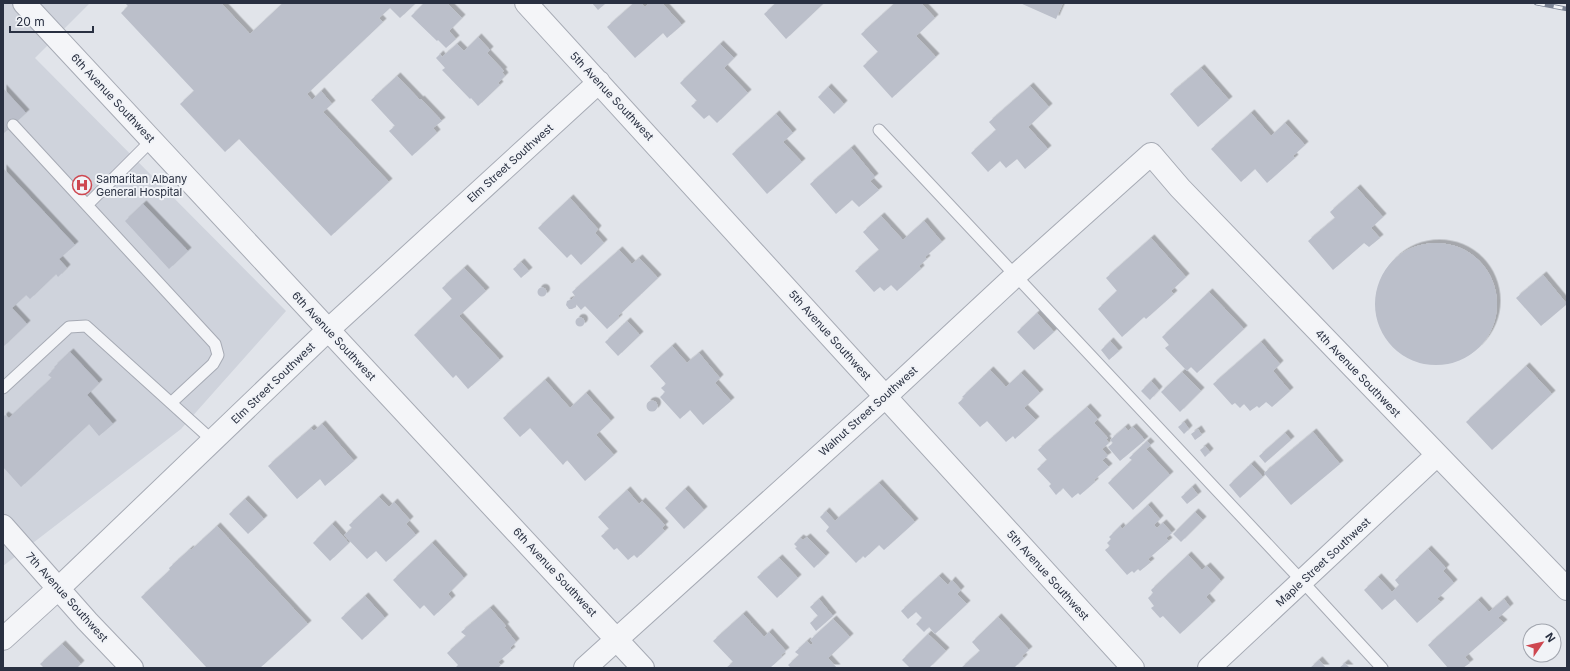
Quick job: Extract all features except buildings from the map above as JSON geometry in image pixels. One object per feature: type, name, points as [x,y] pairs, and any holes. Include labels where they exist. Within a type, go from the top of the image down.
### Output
[{"type":"street","name":"6th Avenue Southwest","points":[[24,3],[643,668]]},
{"type":"street","name":"5th Avenue Southwest","points":[[526,3],[1133,668]]},
{"type":"street","name":"Elm Street Southwest","points":[[3,639],[59,588],[328,330],[599,82]]},
{"type":"street","name":"Walnut Street Southwest","points":[[585,668],[616,638],[886,396],[1016,275],[1151,154]]},
{"type":"street","name":"4th Avenue Southwest","points":[[1151,154],[1180,188],[1567,589]]},
{"type":"street","name":"Maple Street Southwest","points":[[1209,668],[1437,455]]},
{"type":"street","name":"7th Avenue Southwest","points":[[3,526],[87,621],[132,668]]},
{"type":"lane","points":[[13,124],[215,344],[218,355],[213,364],[172,402]]},
{"type":"lane","points":[[880,130],[1382,668]]},
{"type":"lane","points":[[87,205],[152,140]]},
{"type":"lane","points":[[3,388],[69,327],[86,326],[214,440]]},
{"type":"shaded area","name":"Samaritan Albany General Hospital","points":[[3,3],[90,3],[35,58],[286,311],[181,429],[3,566]]},
{"type":"railway","points":[[1536,3],[1567,9]]},
{"type":"place","name":"Samaritan Albany General Hospital","points":[[82,185]]}]
